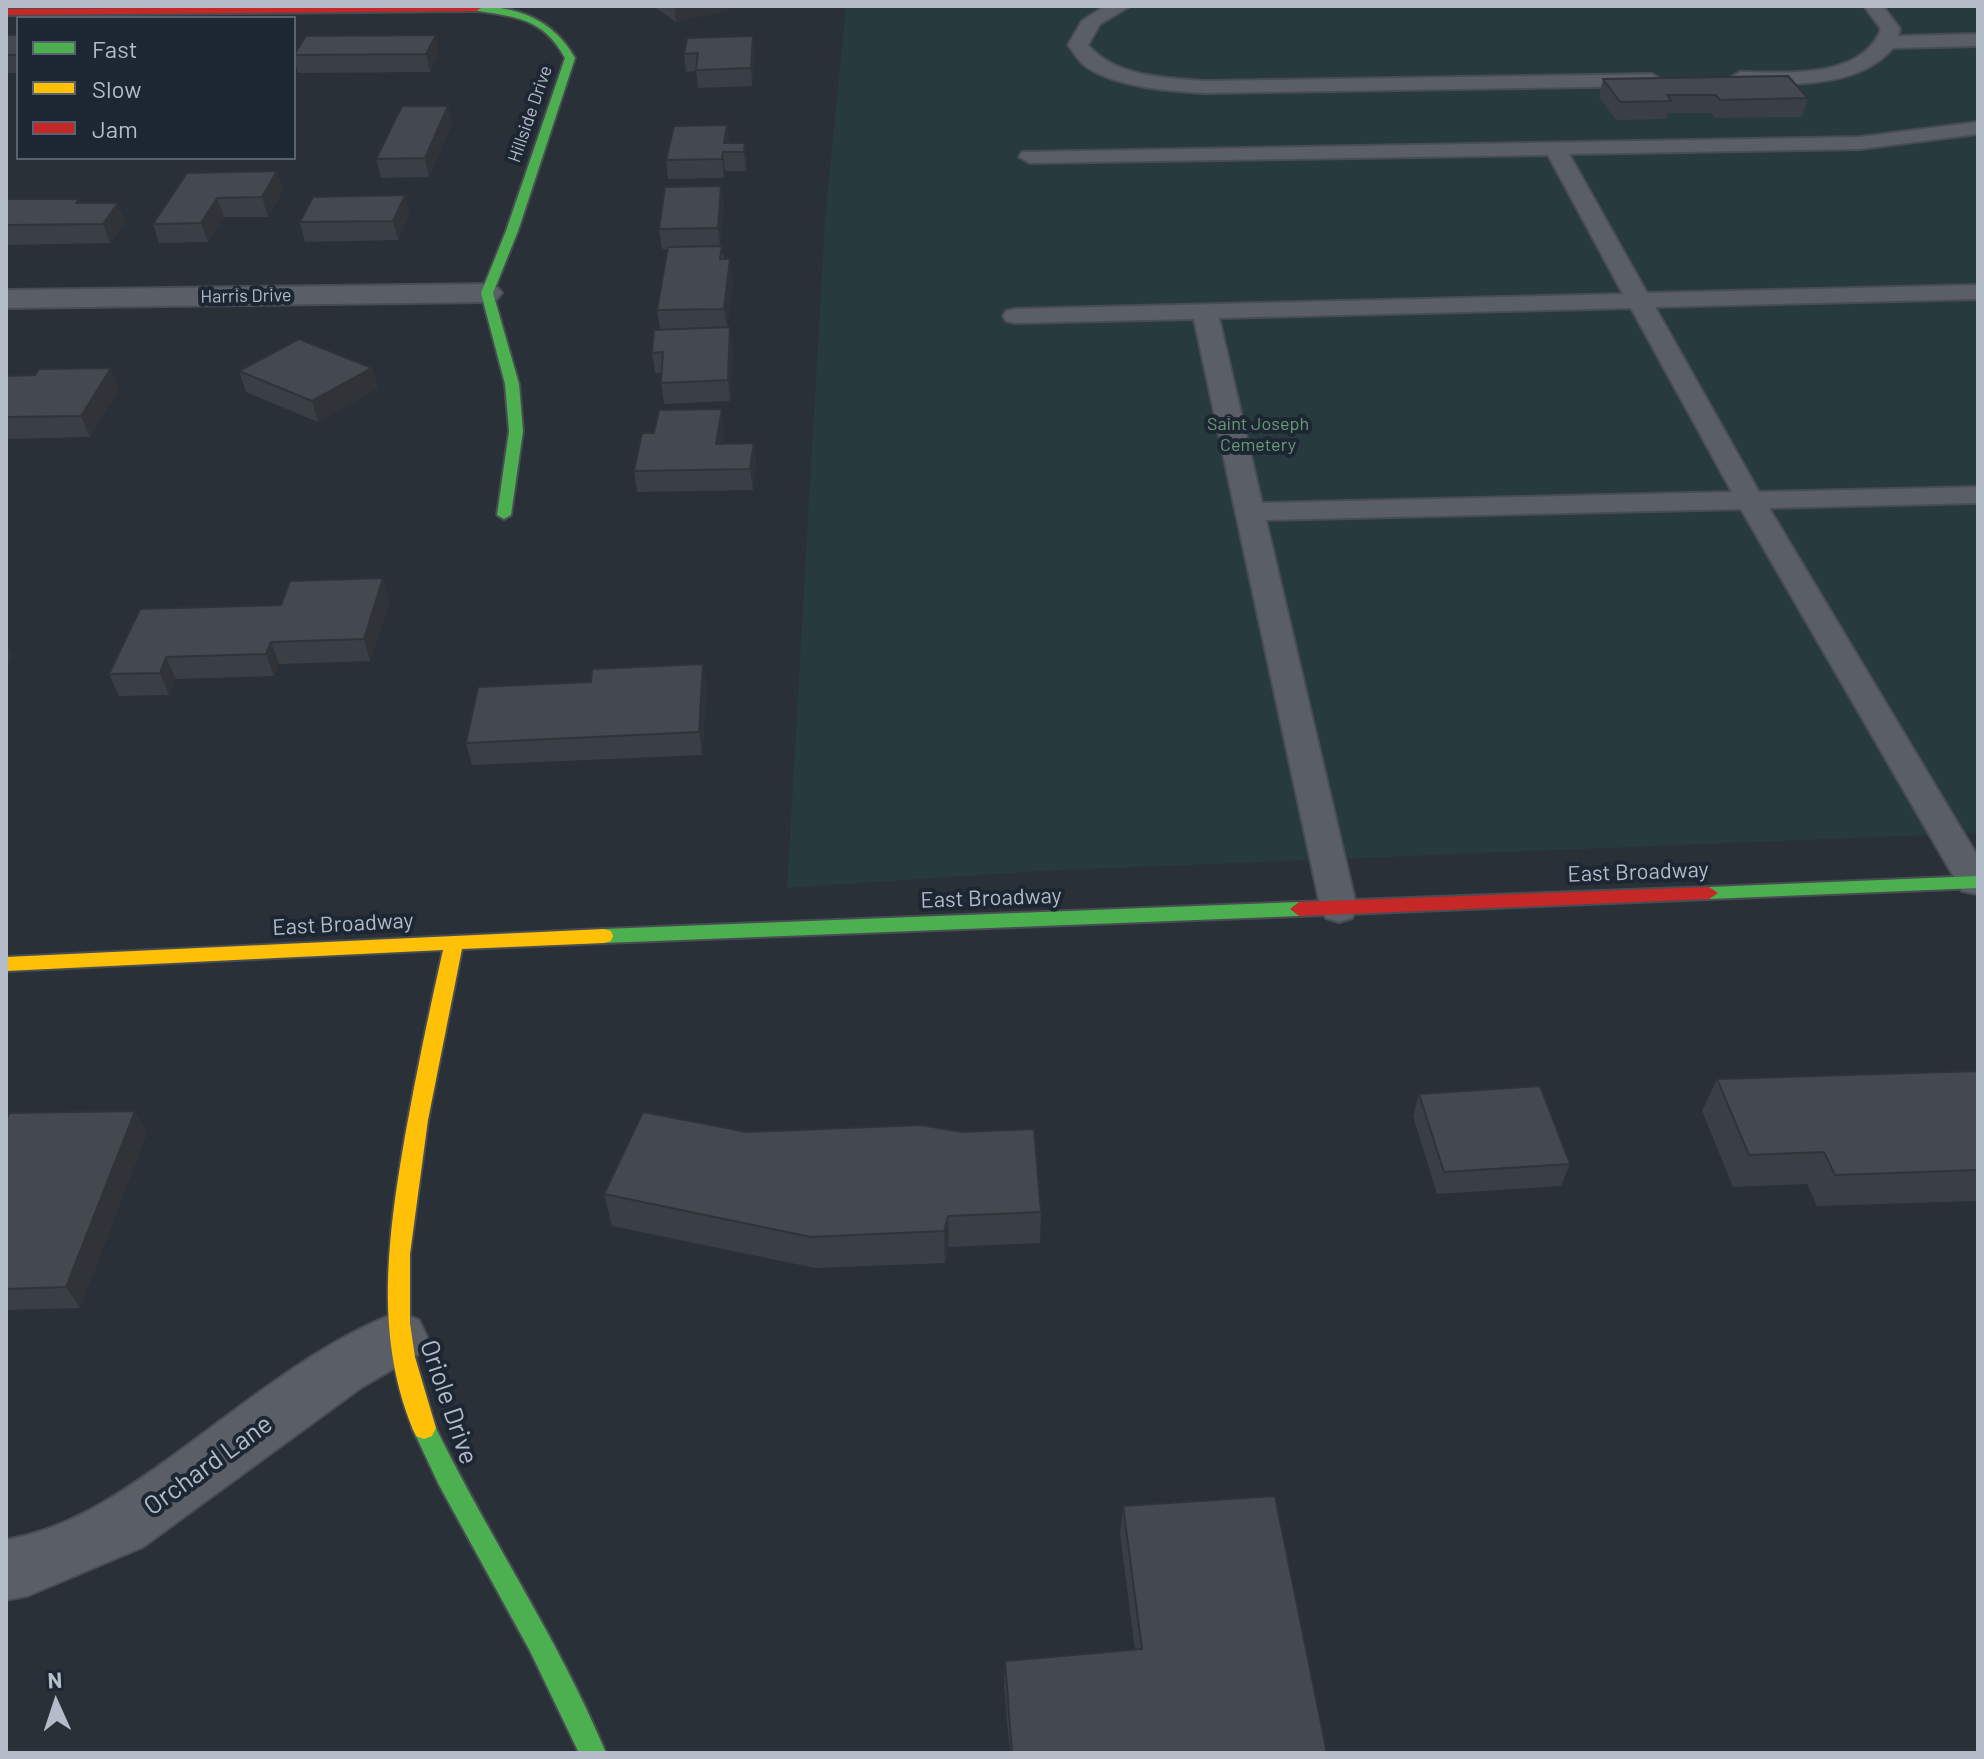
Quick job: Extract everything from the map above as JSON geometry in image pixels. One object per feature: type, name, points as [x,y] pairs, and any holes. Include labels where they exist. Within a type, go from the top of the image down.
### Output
[{"type":"street","name":"Hillside Drive","points":[[6,12],[451,7],[509,12],[535,19],[554,29],[566,43],[570,58],[512,231],[487,293]]},
{"type":"street","name":"Harris Drive","points":[[6,299],[487,293]]},
{"type":"street","points":[[487,293],[514,400],[516,431],[504,515]]},
{"type":"street","name":"East Broadway","points":[[6,964],[454,942],[1976,882]]},
{"type":"street","name":"Oriole Drive","points":[[454,942],[424,1082],[402,1220],[395,1272],[399,1337],[405,1370],[440,1467],[522,1610],[593,1753]]},
{"type":"street","name":"Orchard Lane","points":[[6,1570],[27,1566],[122,1527],[342,1369],[399,1337]]},
{"type":"lane","points":[[1121,6],[1100,14],[1083,28],[1078,45],[1091,61],[1123,75],[1163,84],[1253,87],[1674,80]]},
{"type":"lane","points":[[1720,79],[1797,77],[1859,65],[1880,54],[1890,42],[1891,29],[1873,6]]},
{"type":"lane","points":[[1890,42],[1978,40]]},
{"type":"lane","points":[[1030,157],[1860,143],[1978,128]]},
{"type":"lane","points":[[1556,150],[1750,500],[1976,882]]},
{"type":"lane","points":[[1015,316],[1978,292]]},
{"type":"lane","points":[[1205,311],[1339,909]]},
{"type":"lane","points":[[1249,512],[1978,495]]},
{"type":"green space","name":"Saint Joseph Cemetery","points":[[846,6],[1978,6],[1978,833],[1041,871],[787,888],[825,220]]},
{"type":"building","points":[[6,35],[16,35],[16,55],[6,55]]},
{"type":"building","points":[[436,35],[426,54],[296,55],[306,36]]},
{"type":"building","points":[[753,36],[751,68],[696,70],[698,53],[684,54],[687,38]]},
{"type":"building","points":[[1788,76],[1808,98],[1720,100],[1716,95],[1667,95],[1671,101],[1620,102],[1603,79]]},
{"type":"building","points":[[402,106],[448,106],[425,158],[376,159]]},
{"type":"building","points":[[727,125],[724,143],[745,143],[744,152],[723,152],[722,159],[666,160],[674,126]]},
{"type":"building","points":[[277,171],[262,197],[217,198],[201,223],[153,224],[187,173]]},
{"type":"building","points":[[721,186],[718,228],[659,229],[665,187]]},
{"type":"building","points":[[405,195],[393,221],[300,222],[313,197]]},
{"type":"building","points":[[7,199],[79,199],[76,203],[118,203],[103,224],[6,225]]},
{"type":"building","points":[[722,246],[720,259],[730,259],[724,309],[657,310],[668,247]]},
{"type":"building","points":[[730,327],[728,380],[661,383],[663,352],[652,353],[654,330]]},
{"type":"building","points":[[299,339],[372,368],[312,401],[239,371]]},
{"type":"building","points":[[111,368],[81,416],[6,417],[6,376],[35,375],[39,369]]},
{"type":"building","points":[[722,409],[716,444],[754,443],[750,469],[634,471],[642,433],[654,433],[659,410]]},
{"type":"building","points":[[383,578],[364,639],[271,642],[266,654],[166,657],[160,673],[109,674],[140,609],[281,605],[290,581]]},
{"type":"building","points":[[703,664],[699,732],[466,743],[478,687],[591,682],[592,669]]},
{"type":"building","points":[[1978,1071],[1978,1170],[1835,1175],[1824,1152],[1749,1155],[1717,1079]]},
{"type":"building","points":[[1540,1086],[1570,1164],[1444,1172],[1419,1094]]},
{"type":"building","points":[[135,1111],[66,1287],[6,1289],[6,1120],[9,1113]]},
{"type":"building","points":[[643,1112],[747,1132],[921,1125],[962,1132],[1034,1129],[1041,1212],[948,1216],[944,1231],[811,1237],[604,1194]]},
{"type":"building","points":[[1275,1496],[1327,1753],[1012,1753],[1005,1661],[1142,1649],[1123,1506]]},
{"type":"traffic: fast","points":[[476,8],[505,11],[532,19],[554,34],[570,58],[512,231],[487,293],[512,384],[516,431],[504,515]]},
{"type":"traffic: fast","points":[[1709,893],[1978,882]]},
{"type":"traffic: fast","points":[[604,936],[1299,909]]},
{"type":"traffic: fast","points":[[424,1428],[447,1477],[539,1642],[593,1753]]},
{"type":"traffic: slow","points":[[6,964],[604,936]]},
{"type":"traffic: slow","points":[[424,1428],[412,1392],[399,1323],[399,1254],[418,1120],[454,942]]},
{"type":"traffic: jam","points":[[6,12],[476,8]]},
{"type":"traffic: jam","points":[[1299,909],[1709,893]]}]
